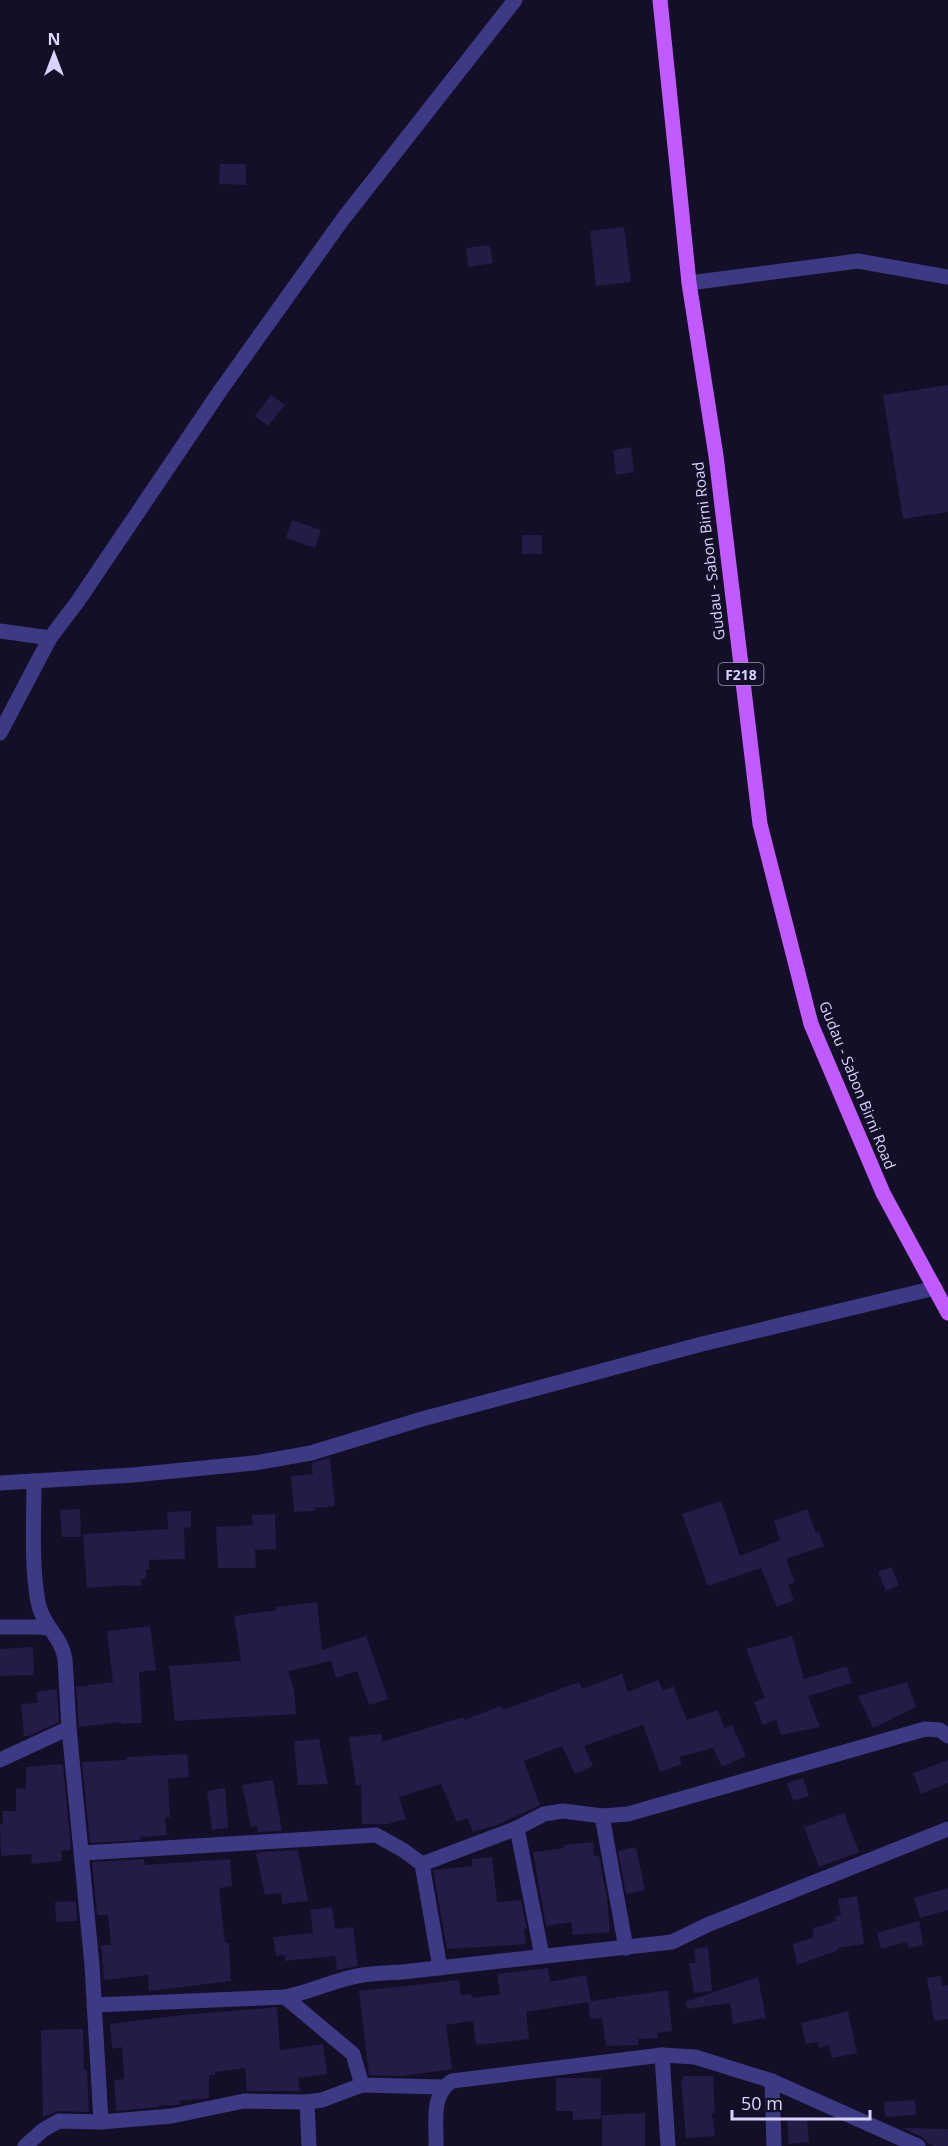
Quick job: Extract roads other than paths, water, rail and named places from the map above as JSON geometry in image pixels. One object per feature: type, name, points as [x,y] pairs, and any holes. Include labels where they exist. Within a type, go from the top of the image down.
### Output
[{"type":"main road","name":"Gudau - Sabon Birni Road","points":[[660,0],[689,283],[716,456],[760,824],[778,902],[811,1024],[883,1193],[948,1313]]},
{"type":"street","points":[[0,733],[51,638],[220,391],[343,219],[515,0]]},
{"type":"street","points":[[689,283],[858,261],[948,277]]},
{"type":"street","points":[[0,631],[51,638]]},
{"type":"street","points":[[0,1483],[133,1475],[254,1463],[311,1453],[422,1419],[702,1344],[935,1288]]},
{"type":"street","points":[[34,1481],[35,1572],[38,1603],[48,1628],[56,1636],[64,1653],[94,2005],[101,2122]]},
{"type":"street","points":[[0,1627],[48,1628]]},
{"type":"street","points":[[0,1760],[69,1728]]},
{"type":"street","points":[[422,1864],[517,1828],[544,1814],[563,1811],[602,1816],[628,1814],[925,1729],[940,1730],[948,1736]]},
{"type":"street","points":[[602,1816],[626,1948]]},
{"type":"street","points":[[517,1828],[542,1956]]},
{"type":"street","points":[[94,2005],[285,1997],[306,1993],[363,1975],[672,1942],[707,1925],[948,1829]]},
{"type":"street","points":[[82,1853],[376,1835],[422,1864],[440,1968]]},
{"type":"street","points":[[285,1997],[353,2054],[362,2085]]},
{"type":"street","points":[[25,2146],[43,2130],[59,2121],[101,2122],[172,2116],[244,2101],[307,2102],[322,2100],[362,2085],[442,2087],[452,2081],[662,2055],[695,2058],[772,2081],[915,2145]]},
{"type":"street","points":[[662,2055],[668,2146]]},
{"type":"street","points":[[772,2081],[774,2146]]},
{"type":"street","points":[[436,2146],[437,2099],[442,2087]]},
{"type":"street","points":[[307,2102],[309,2146]]}]
